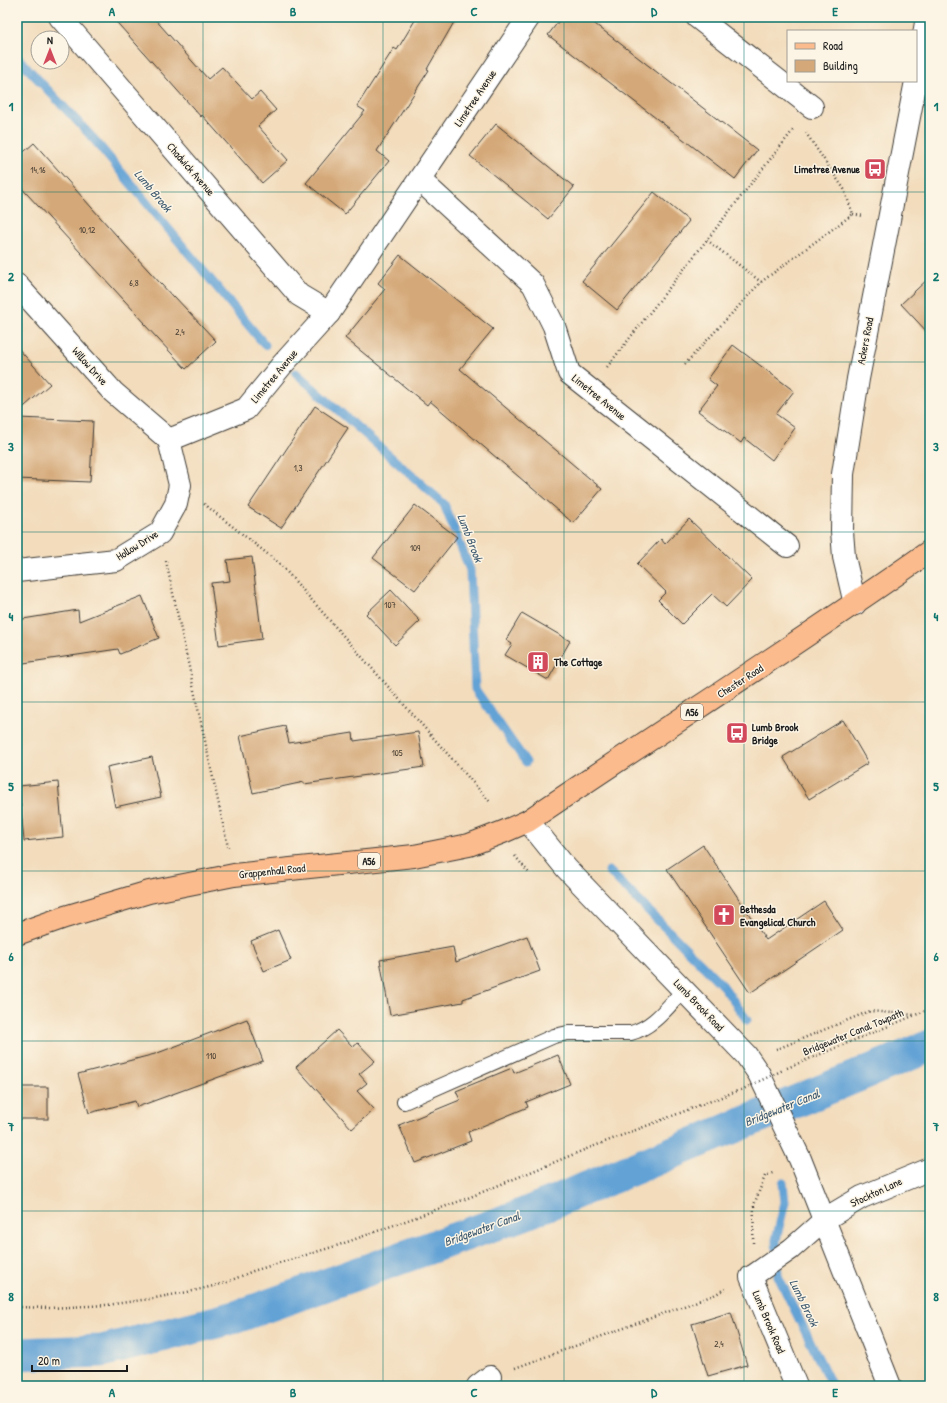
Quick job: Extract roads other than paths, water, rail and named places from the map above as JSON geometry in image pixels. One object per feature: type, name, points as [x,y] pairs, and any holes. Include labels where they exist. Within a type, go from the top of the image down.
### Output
[{"type":"main road","name":"Chester Road","points":[[528,821],[855,604],[930,551]]},
{"type":"main road","name":"Grappenhall Road","points":[[17,934],[65,916],[149,892],[234,876],[414,856],[469,845],[528,821]]},
{"type":"street","name":"Chadwick Avenue","points":[[60,17],[299,295],[329,313]]},
{"type":"street","name":"Limetree Avenue","points":[[169,440],[246,409],[282,365],[329,313],[529,17]]},
{"type":"street","points":[[697,17],[805,115]]},
{"type":"street","name":"Ackers Road","points":[[917,75],[927,17]]},
{"type":"street","name":"Ackers Road","points":[[855,604],[844,557],[842,530],[843,474],[858,379],[916,82]]},
{"type":"street","name":"Limetree Avenue","points":[[420,180],[533,284],[554,326],[569,373],[787,546]]},
{"type":"street","name":"Willow Drive","points":[[17,285],[113,392],[169,440]]},
{"type":"street","name":"Hollow Drive","points":[[17,571],[116,560],[160,533],[176,504],[180,485],[169,440]]},
{"type":"street","name":"Lumb Brook Road","points":[[528,821],[566,868],[746,1055],[759,1074],[800,1159],[890,1386]]},
{"type":"street","name":"Stockton Lane","points":[[825,1219],[862,1197],[930,1169]]},
{"type":"street","name":"Lumb Brook Road","points":[[796,1386],[751,1277],[791,1249],[825,1219]]},
{"type":"lane","points":[[404,1102],[554,1036],[568,1033],[631,1033],[641,1031],[651,1024],[684,990]]},
{"type":"waterway","name":"Lumb Brook","points":[[17,57],[92,137],[265,345]]},
{"type":"waterway","name":"Lumb Brook","points":[[296,373],[444,504],[470,570],[475,689],[526,762]]},
{"type":"waterway","points":[[609,871],[723,986],[747,1020]]},
{"type":"waterway","name":"Bridgewater Canal","points":[[17,1354],[102,1351],[236,1317],[524,1214],[930,1046]]},
{"type":"waterway","name":"Lumb Brook","points":[[783,1183],[785,1202],[776,1240],[778,1276],[832,1386]]},
{"type":"place","name":"Limetree Avenue","points":[[875,169]]},
{"type":"place","name":"The Cottage","points":[[538,662]]},
{"type":"place","name":"Lumb Brook Bridge","points":[[737,733]]},
{"type":"place","name":"Bethesda Evangelical Church","points":[[724,915]]}]
